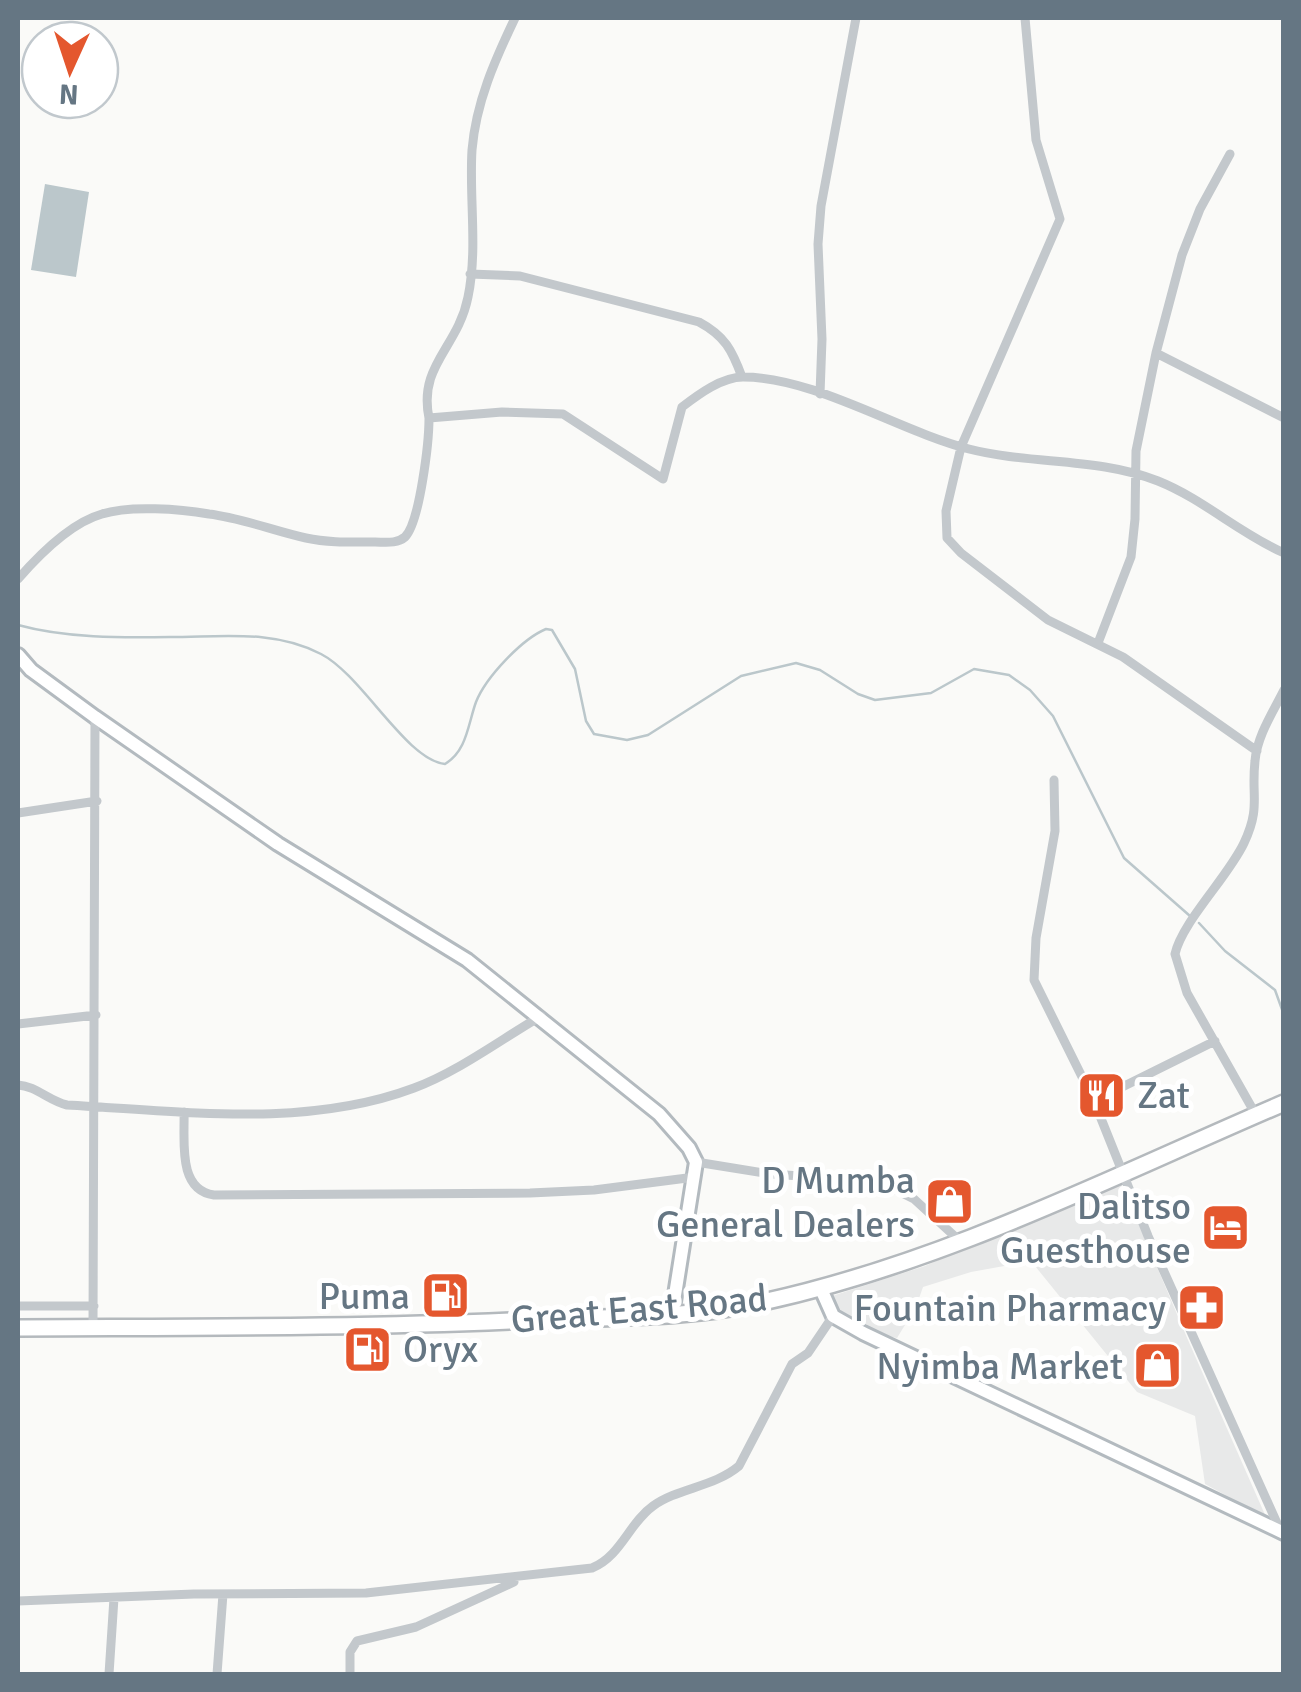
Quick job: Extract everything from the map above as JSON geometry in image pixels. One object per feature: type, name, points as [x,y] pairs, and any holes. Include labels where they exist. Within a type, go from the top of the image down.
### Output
[{"type":"highway","name":"Great East Road","points":[[18,1328],[417,1325],[721,1310],[821,1289],[961,1242],[1122,1176],[1284,1102]]},
{"type":"street","points":[[18,579],[82,523],[122,510],[209,514],[310,539],[342,542],[398,541],[408,534],[425,469],[428,382],[458,330],[468,297],[473,142],[488,74],[515,18]]},
{"type":"street","points":[[820,394],[821,206],[856,18]]},
{"type":"street","points":[[1025,18],[1039,156],[1060,219],[960,447],[946,511],[946,532],[950,543],[1048,620],[1098,644],[1174,691],[1257,752]]},
{"type":"street","points":[[1098,644],[1130,556],[1135,518],[1134,472],[1156,353],[1186,241],[1230,154]]},
{"type":"street","points":[[470,274],[520,276],[698,322],[720,333],[742,377]]},
{"type":"street","points":[[1156,353],[1284,418]]},
{"type":"street","points":[[429,418],[518,412],[564,414],[663,479],[682,407],[720,383],[742,377],[820,394],[960,447],[1134,472],[1177,489],[1284,554]]},
{"type":"street","points":[[18,655],[30,670],[95,718],[278,844],[444,944],[540,1016],[658,1114],[689,1148],[696,1170],[672,1314]]},
{"type":"street","points":[[1256,1115],[1187,993],[1176,948],[1248,834],[1257,801],[1257,752],[1284,690]]},
{"type":"street","points":[[93,1328],[95,718]]},
{"type":"street","points":[[1054,780],[1055,831],[1036,938],[1034,980],[1094,1101],[1122,1176],[1282,1532]]},
{"type":"street","points":[[18,813],[97,801]]},
{"type":"street","points":[[18,1024],[96,1016]]},
{"type":"street","points":[[18,1085],[30,1087],[56,1102],[228,1114],[377,1100],[441,1075],[540,1016]]},
{"type":"street","points":[[1094,1101],[1215,1042]]},
{"type":"street","points":[[184,1112],[188,1178],[206,1194],[530,1193],[594,1190],[696,1170],[770,1174],[878,1181],[914,1199],[961,1242]]},
{"type":"street","points":[[821,1289],[833,1316],[1282,1532]]},
{"type":"street","points":[[18,1306],[94,1306]]},
{"type":"street","points":[[18,1601],[366,1593],[521,1578],[600,1565],[651,1507],[735,1469],[792,1364],[808,1353],[833,1316]]},
{"type":"street","points":[[350,1674],[350,1652],[358,1641],[428,1622],[521,1578]]},
{"type":"street","points":[[217,1674],[223,1594]]},
{"type":"street","points":[[109,1674],[114,1598]]},
{"type":"shaded area","points":[[45,184],[89,192],[76,277],[31,270]]},
{"type":"shaded area","name":"Nyimba Market","points":[[1120,1180],[1266,1517],[1205,1484],[1195,1416],[1137,1392],[1031,1261],[971,1272],[923,1287],[897,1338],[866,1331],[835,1316],[829,1297],[925,1266]]},
{"type":"waterway","points":[[18,625],[93,636],[247,636],[303,646],[321,654],[352,679],[415,748],[445,764],[458,752],[488,681],[516,650],[546,629],[552,630],[575,669],[586,721],[594,734],[627,740],[648,735],[741,676],[796,663],[820,670],[875,700],[931,693],[974,669],[1009,675],[1030,690],[1053,716],[1124,858],[1190,916]]},
{"type":"waterway","points":[[1199,923],[1225,951],[1275,990],[1284,1015]]},
{"type":"place","name":"Zat","points":[[1102,1095]]},
{"type":"place","name":"D Mumba General Dealers","points":[[950,1202]]},
{"type":"place","name":"Dalitso Guesthouse","points":[[1226,1228]]},
{"type":"place","name":"Puma","points":[[445,1296]]},
{"type":"place","name":"Fountain Pharmacy","points":[[1201,1308]]},
{"type":"place","name":"Oryx","points":[[368,1349]]},
{"type":"place","name":"Nyimba Market","points":[[1158,1366]]}]
